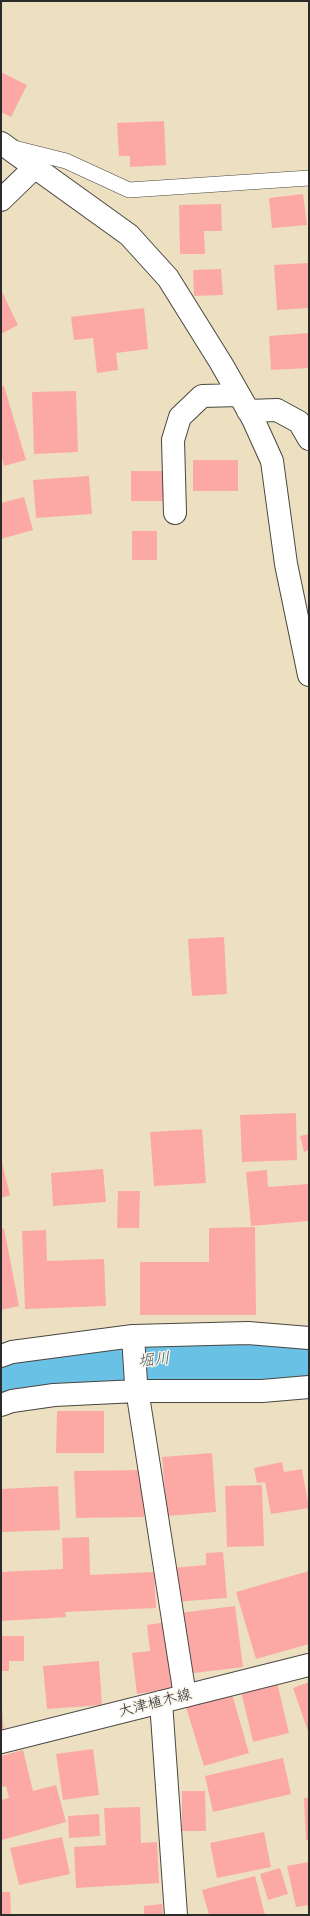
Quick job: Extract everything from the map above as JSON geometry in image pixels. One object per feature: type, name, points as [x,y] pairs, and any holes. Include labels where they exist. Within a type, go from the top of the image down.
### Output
[{"type":"street","points":[[2,145],[35,167],[129,236],[168,278],[221,363],[244,403],[272,460],[286,564],[309,675]]},
{"type":"street","points":[[1,200],[35,167]]},
{"type":"street","points":[[175,513],[173,440],[180,417],[202,396],[277,410],[299,422],[309,439]]},
{"type":"street","points":[[1,1356],[12,1352],[248,1333],[309,1338]]},
{"type":"street","points":[[133,1342],[137,1387],[185,1696]]},
{"type":"street","points":[[1,1405],[12,1401],[54,1395],[137,1387],[262,1391],[309,1388]]},
{"type":"street","name":"大津植木線","points":[[1,1742],[309,1665]]},
{"type":"street","points":[[161,1702],[176,1915]]},
{"type":"lane","points":[[2,145],[66,161],[129,190],[309,178]]},
{"type":"building","points":[[1,72],[27,85],[11,117],[1,112]]},
{"type":"building","points":[[164,121],[166,165],[130,167],[130,156],[119,156],[117,123]]},
{"type":"building","points":[[303,194],[307,225],[272,228],[269,198]]},
{"type":"building","points":[[221,204],[222,231],[204,231],[205,254],[180,254],[179,205]]},
{"type":"building","points":[[309,263],[309,308],[277,310],[274,265]]},
{"type":"building","points":[[221,269],[223,295],[194,296],[193,270]]},
{"type":"building","points":[[1,290],[18,325],[1,334]]},
{"type":"building","points":[[144,308],[148,349],[116,353],[118,370],[97,373],[93,338],[74,340],[71,317]]},
{"type":"building","points":[[309,333],[309,368],[271,370],[269,336]]},
{"type":"building","points":[[4,386],[26,460],[4,466],[1,454],[1,387]]},
{"type":"building","points":[[76,391],[78,452],[34,454],[32,392]]},
{"type":"building","points":[[193,460],[238,460],[238,491],[193,491]]},
{"type":"building","points":[[131,471],[164,471],[163,501],[131,501]]},
{"type":"building","points":[[89,476],[92,514],[36,518],[33,480]]},
{"type":"building","points":[[24,497],[33,530],[1,539],[1,503]]},
{"type":"building","points":[[132,531],[157,531],[157,560],[132,560]]},
{"type":"building","points":[[224,937],[227,994],[192,996],[188,939]]},
{"type":"building","points":[[296,1113],[297,1160],[242,1162],[240,1115]]},
{"type":"building","points":[[202,1129],[206,1183],[154,1186],[150,1132]]},
{"type":"building","points":[[309,1134],[309,1150],[304,1152],[300,1136]]},
{"type":"building","points":[[1,1159],[10,1195],[1,1198]]},
{"type":"building","points":[[103,1169],[106,1202],[53,1206],[51,1173]]},
{"type":"building","points":[[267,1170],[268,1187],[309,1184],[309,1221],[251,1226],[246,1172]]},
{"type":"building","points":[[118,1191],[140,1191],[139,1228],[117,1228]]},
{"type":"building","points":[[255,1227],[256,1315],[140,1315],[140,1262],[209,1262],[209,1228]]},
{"type":"building","points":[[4,1228],[19,1306],[1,1310],[1,1229]]},
{"type":"building","points":[[46,1230],[47,1261],[104,1259],[106,1306],[25,1309],[22,1231]]},
{"type":"building","points":[[57,1411],[104,1411],[104,1453],[56,1453]]},
{"type":"building","points":[[212,1453],[216,1512],[167,1516],[162,1457]]},
{"type":"building","points":[[282,1462],[284,1472],[302,1469],[309,1508],[271,1514],[265,1482],[257,1483],[254,1468]]},
{"type":"building","points":[[143,1470],[144,1517],[76,1518],[74,1471]]},
{"type":"building","points":[[262,1485],[264,1546],[227,1547],[225,1486]]},
{"type":"building","points":[[58,1486],[60,1530],[1,1532],[1,1489]]},
{"type":"building","points":[[89,1537],[90,1575],[154,1572],[156,1608],[65,1612],[66,1617],[1,1621],[1,1572],[63,1569],[62,1538]]},
{"type":"building","points":[[223,1552],[227,1598],[173,1602],[171,1568],[206,1565],[206,1553]]},
{"type":"building","points":[[309,1571],[309,1644],[256,1659],[236,1592]]},
{"type":"building","points":[[235,1606],[243,1667],[186,1674],[179,1613]]},
{"type":"building","points":[[167,1622],[175,1688],[137,1694],[132,1653],[150,1651],[147,1625]]},
{"type":"building","points":[[1,1636],[24,1636],[24,1661],[9,1661],[9,1671],[1,1671]]},
{"type":"building","points":[[99,1661],[102,1705],[47,1709],[43,1666]]},
{"type":"building","points":[[277,1682],[289,1733],[253,1742],[241,1691]]},
{"type":"building","points":[[309,1682],[309,1734],[293,1688]]},
{"type":"building","points":[[232,1694],[249,1753],[204,1766],[186,1707]]},
{"type":"building","points":[[1,1695],[4,1733],[1,1733]]},
{"type":"building","points":[[93,1749],[99,1795],[63,1800],[56,1754]]},
{"type":"building","points":[[23,1750],[33,1791],[56,1785],[66,1822],[2,1840],[1,1800],[9,1798],[6,1786],[1,1787],[1,1756]]},
{"type":"building","points":[[283,1758],[291,1794],[213,1812],[205,1776]]},
{"type":"building","points":[[182,1791],[205,1791],[206,1831],[182,1831]]},
{"type":"building","points":[[304,1798],[309,1798],[309,1840],[306,1840]]},
{"type":"building","points":[[140,1807],[141,1843],[157,1842],[159,1883],[76,1888],[74,1847],[106,1845],[104,1808]]},
{"type":"building","points":[[99,1814],[100,1836],[69,1838],[68,1816]]},
{"type":"building","points":[[264,1832],[271,1867],[217,1878],[210,1843]]},
{"type":"building","points":[[62,1837],[70,1874],[19,1885],[10,1848]]},
{"type":"building","points":[[309,1862],[309,1905],[296,1907],[287,1866]]},
{"type":"building","points":[[280,1868],[288,1894],[268,1900],[260,1874]]},
{"type":"building","points":[[255,1876],[265,1915],[209,1915],[202,1890]]},
{"type":"building","points":[[1,1892],[10,1892],[11,1915],[1,1915]]},
{"type":"building","points":[[162,1904],[163,1915],[144,1915],[144,1906]]},
{"type":"waterway","name":"堀川","points":[[1,1384],[43,1371],[209,1354],[309,1361]]}]
